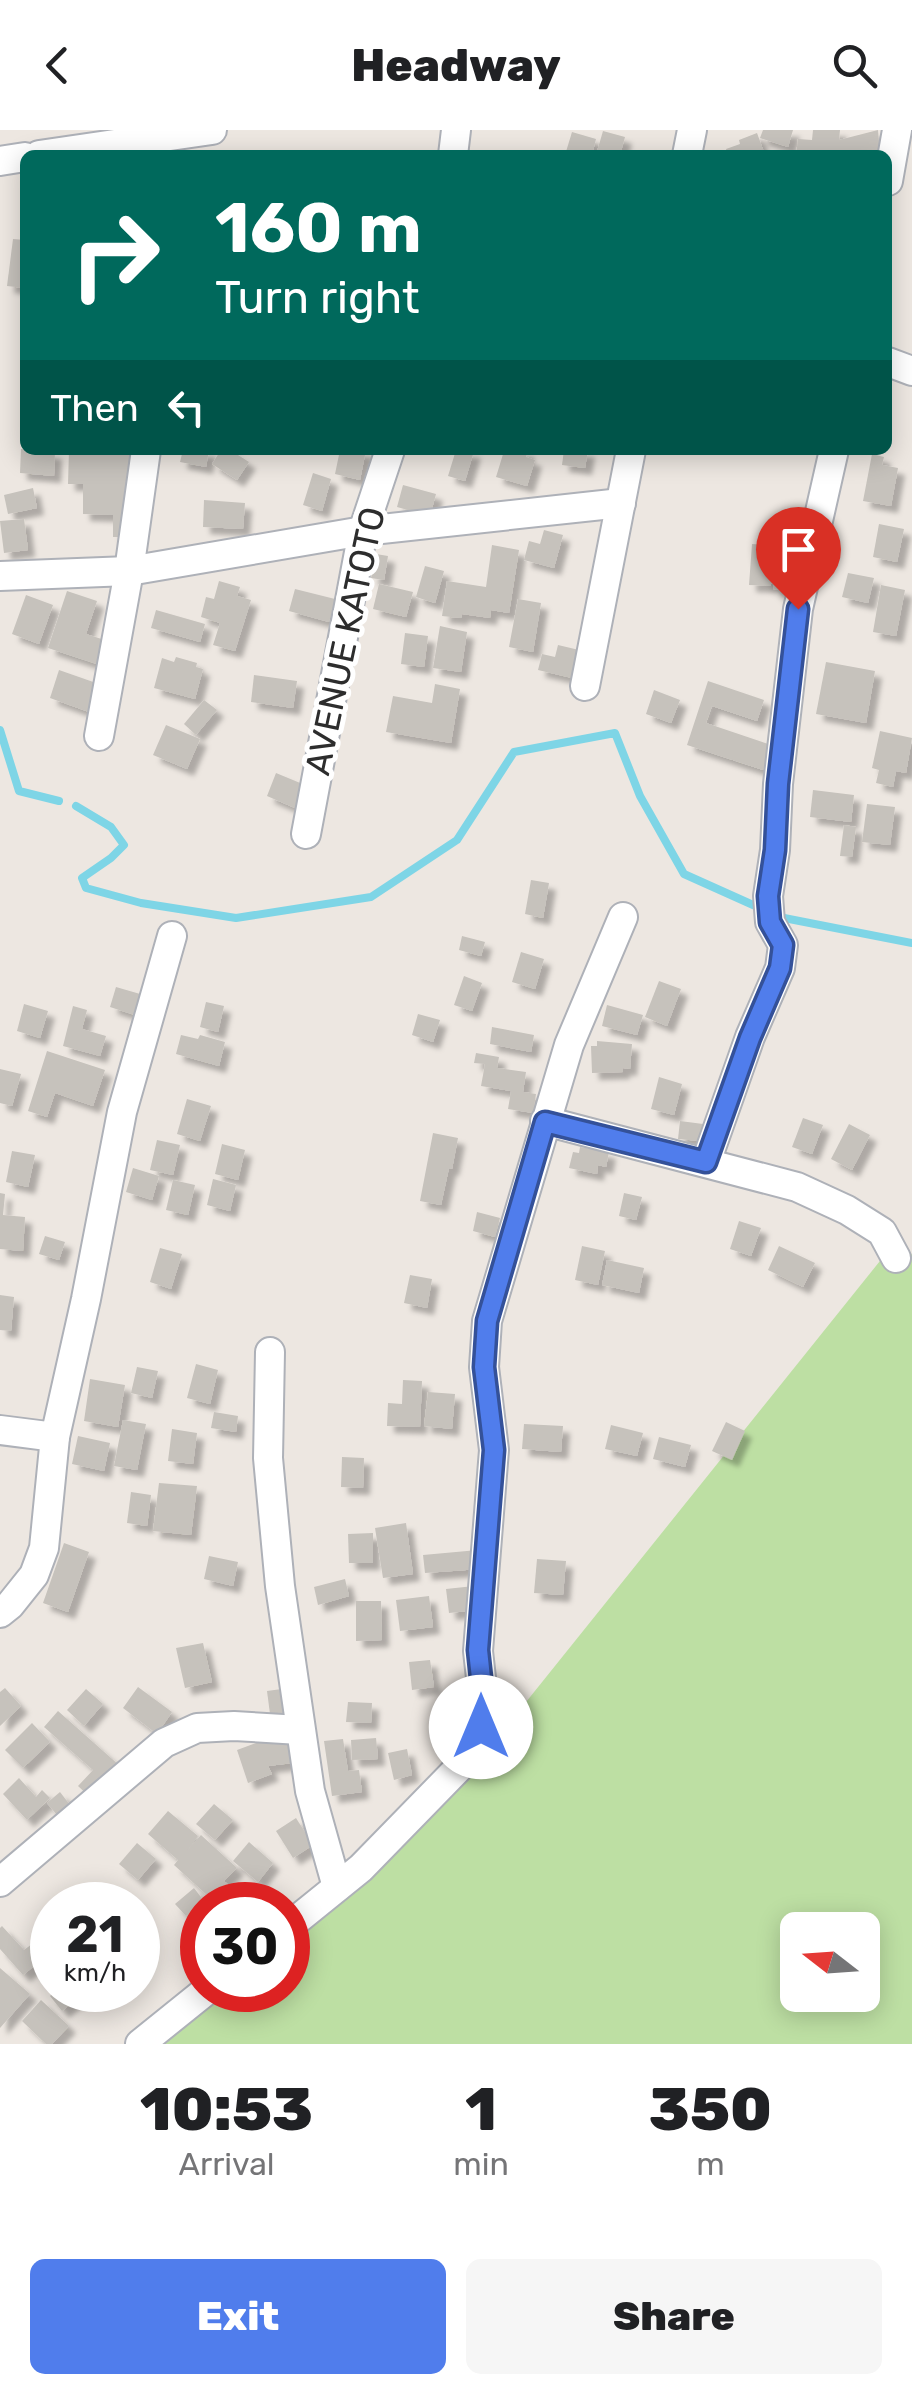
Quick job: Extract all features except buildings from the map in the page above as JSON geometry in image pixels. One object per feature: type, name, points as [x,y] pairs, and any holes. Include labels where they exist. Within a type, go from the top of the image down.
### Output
[{"type":"street","points":[[74,150],[214,130]]},
{"type":"street","points":[[892,161],[898,130]]},
{"type":"street","points":[[99,736],[145,455]]},
{"type":"street","name":"AVENUE KATOTO","points":[[306,834],[363,531],[388,455]]},
{"type":"street","points":[[585,686],[630,455]]},
{"type":"street","points":[[706,1162],[750,1038],[780,968],[783,945],[770,922],[768,896],[778,784],[798,609],[833,455]]},
{"type":"street","points":[[0,576],[129,570],[363,531],[621,503]]},
{"type":"street","points":[[310,1909],[361,1868],[478,1748],[484,1706],[478,1650],[494,1450],[484,1367],[487,1321],[569,1045],[623,918]]},
{"type":"street","points":[[0,1613],[34,1575],[44,1548],[55,1438],[122,1112],[172,936]]},
{"type":"street","points":[[545,1122],[797,1186],[882,1232],[896,1258]]},
{"type":"street","points":[[270,1352],[268,1458],[280,1586],[310,1791],[337,1887]]},
{"type":"street","points":[[0,1430],[55,1438]]},
{"type":"street","points":[[0,1882],[164,1743],[197,1728],[300,1730]]},
{"type":"street","points":[[140,2044],[180,2012]]},
{"type":"green space","points":[[900,1236],[912,1255],[912,2044],[145,2044],[183,2012],[310,2012],[310,1904],[478,1762]]},
{"type":"waterway","points":[[0,730],[19,791],[59,801]]},
{"type":"waterway","points":[[76,806],[111,827],[124,845],[82,878],[86,888],[141,903],[236,918],[371,897],[457,840],[514,752],[615,733],[640,796],[684,874],[762,909]]},
{"type":"waterway","points":[[779,917],[912,943]]},
{"type":"route","points":[[481,1727],[484,1706],[478,1650],[494,1450],[484,1367],[487,1321],[545,1122],[706,1162],[750,1038],[780,968],[783,945],[770,922],[768,896],[798,609]]}]
